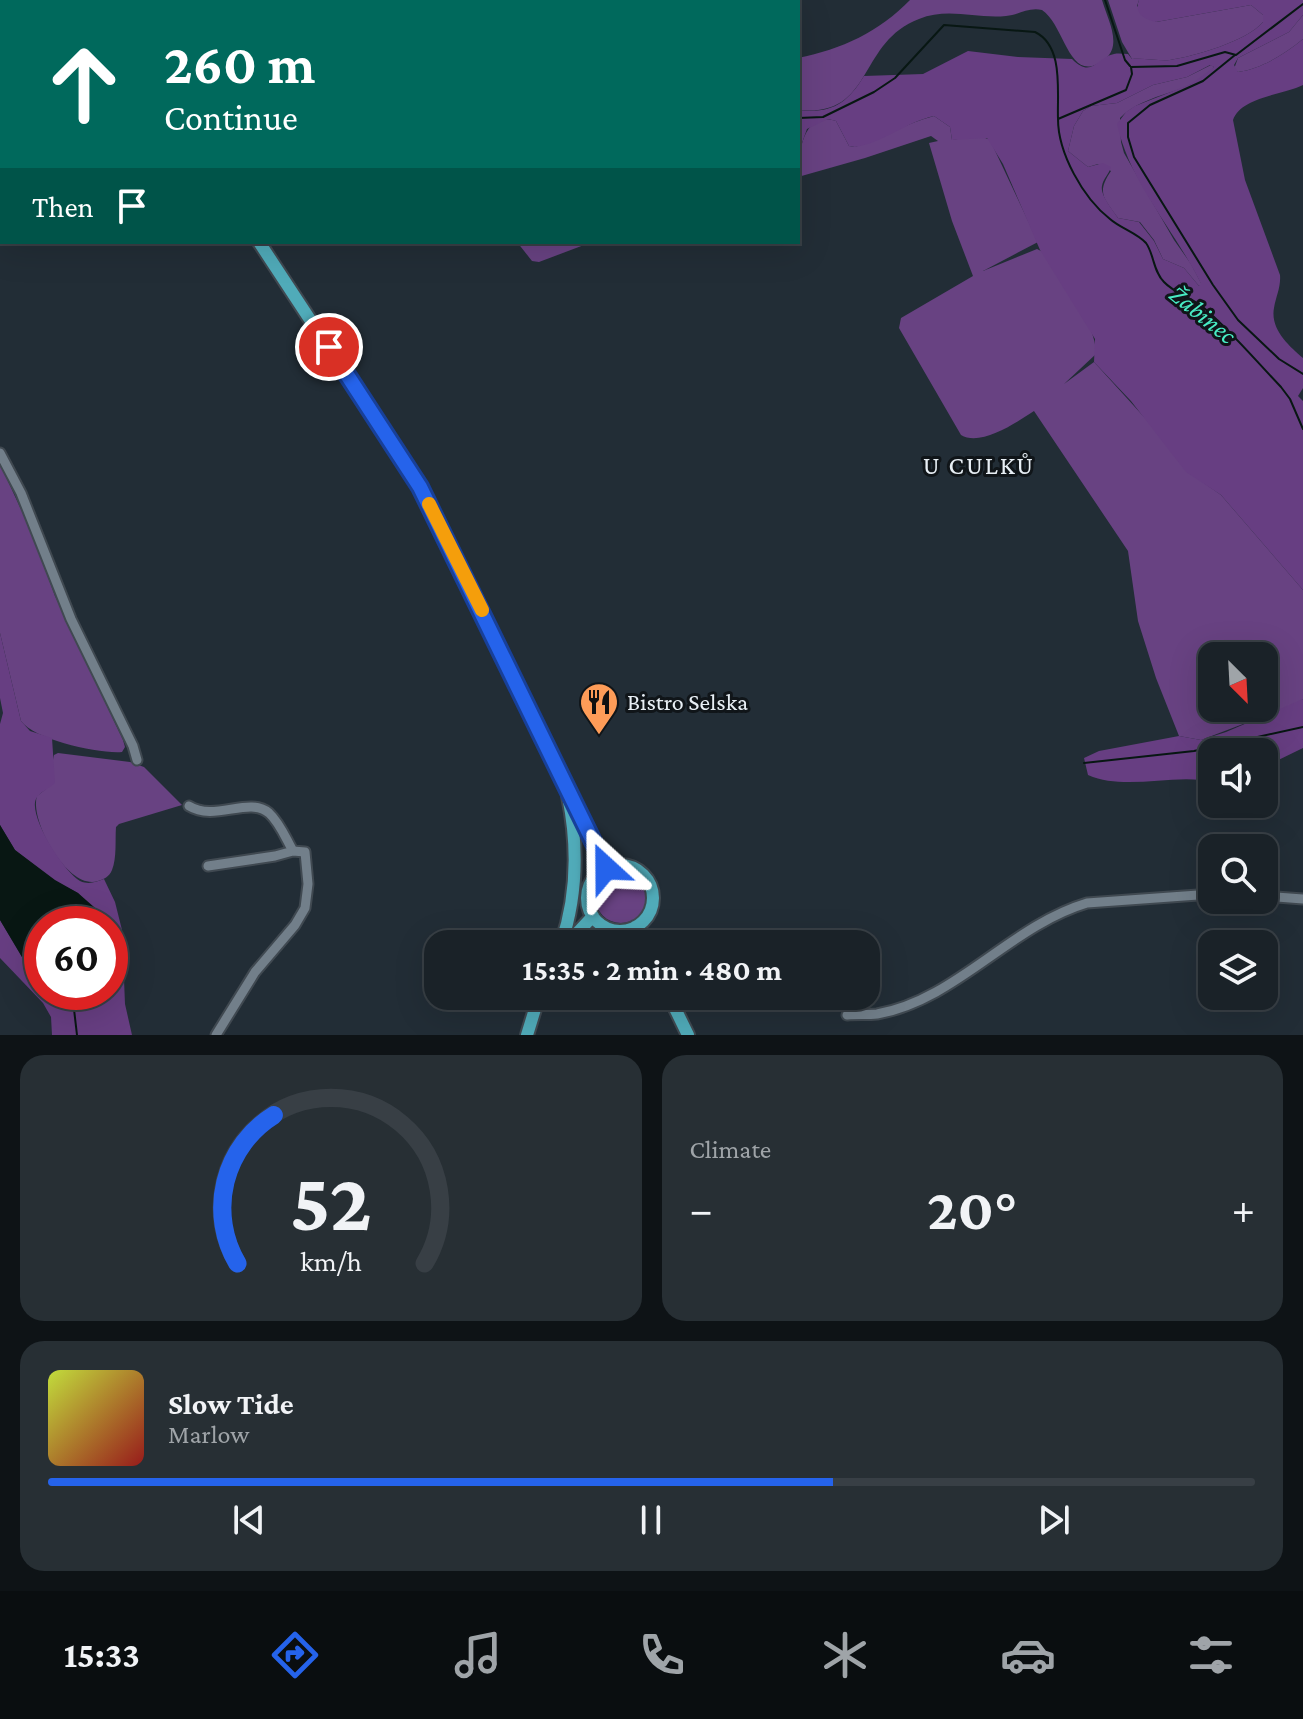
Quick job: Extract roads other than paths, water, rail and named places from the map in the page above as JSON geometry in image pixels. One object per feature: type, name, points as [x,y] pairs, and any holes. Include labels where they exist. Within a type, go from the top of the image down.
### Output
[{"type":"main road","points":[[260,244],[406,462],[467,580],[606,868]]},
{"type":"main road","points":[[559,771],[570,807],[575,857],[567,930]]},
{"type":"main road","points":[[629,866],[639,870],[650,884],[652,906],[648,916],[635,927],[612,930],[593,916],[588,905],[588,892],[592,880],[606,868],[629,866]]},
{"type":"main road","points":[[578,930],[593,916]]},
{"type":"main road","points":[[527,1035],[535,1010]]},
{"type":"main road","points":[[676,1010],[688,1035]]},
{"type":"street","points":[[0,453],[21,493],[71,619],[137,760]]},
{"type":"street","points":[[189,806],[209,812],[260,808],[271,815],[293,851]]},
{"type":"street","points":[[208,866],[293,851],[305,852],[308,884],[305,908],[295,925],[255,972],[216,1035]]},
{"type":"street","points":[[847,1015],[876,1014],[925,996],[958,979],[1029,928],[1069,908],[1087,903],[1198,895]]},
{"type":"street","points":[[1278,897],[1303,899]]},
{"type":"waterway","points":[[1105,0],[1125,60],[1130,66]]},
{"type":"waterway","name":"Žabinec","points":[[1303,4],[1236,55],[1225,52],[1177,66],[1131,67],[1132,74],[1126,90],[1058,119],[1067,160],[1090,199],[1114,222],[1146,243],[1164,282],[1214,317],[1281,387],[1290,399],[1303,429]]},
{"type":"waterway","points":[[800,118],[823,117],[874,92],[895,78],[944,25],[1035,32],[1044,39],[1055,58],[1058,119]]},
{"type":"waterway","points":[[1235,55],[1203,81],[1150,105],[1128,123],[1128,137],[1134,157],[1238,320],[1279,359],[1303,374]]},
{"type":"waterway","points":[[1084,763],[1194,751],[1303,727]]},
{"type":"waterway","points":[[74,1010],[77,1035]]},
{"type":"place","name":"Bistro Selska","points":[[599,736]]},
{"type":"district","name":"U CULKŮ","points":[[979,465]]}]
